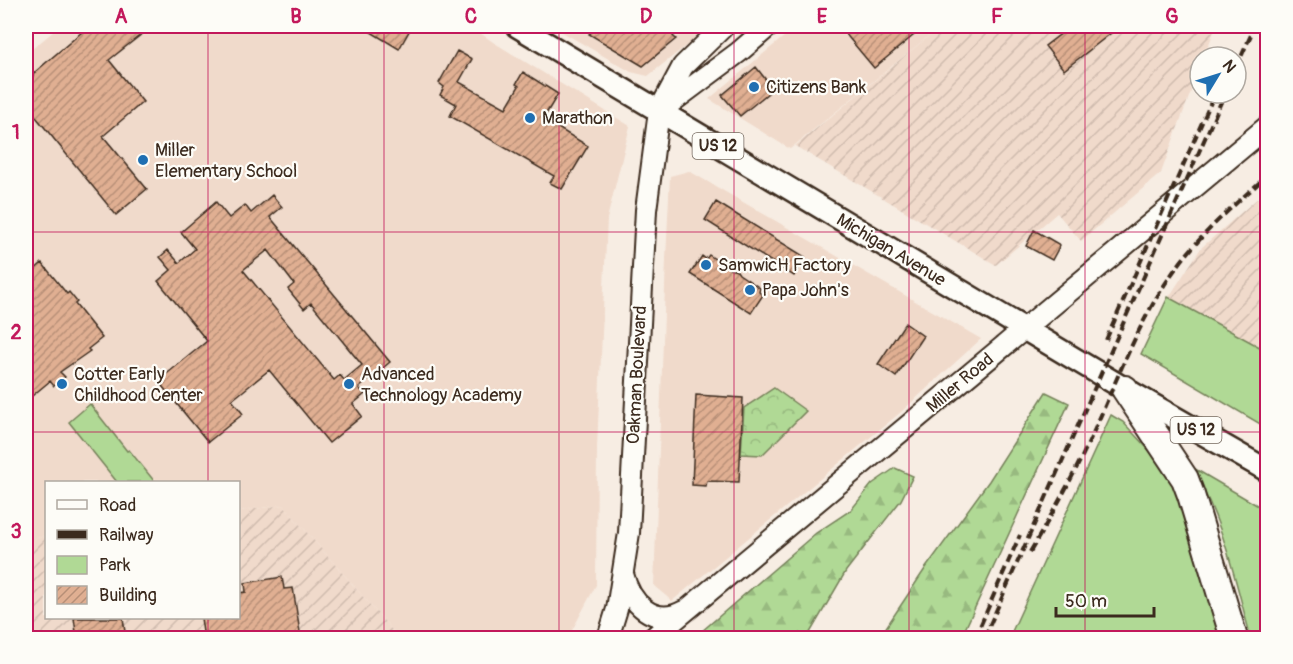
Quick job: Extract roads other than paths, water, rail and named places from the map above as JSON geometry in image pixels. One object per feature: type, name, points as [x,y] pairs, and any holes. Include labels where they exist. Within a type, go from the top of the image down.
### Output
[{"type":"highway","points":[[1125,389],[1185,479],[1234,639]]},
{"type":"main road","name":"Michigan Avenue","points":[[517,26],[1125,389],[1268,471]]},
{"type":"main road","name":"Oakman Boulevard","points":[[608,639],[617,609],[629,533],[646,210],[659,111],[683,66],[724,26]]},
{"type":"main road","points":[[659,111],[770,26]]},
{"type":"main road","name":"Miller Road","points":[[653,639],[1268,126]]},
{"type":"main road","points":[[623,572],[633,599],[643,609],[657,615],[674,616],[693,605]]},
{"type":"railway","points":[[1246,45],[1255,26]]},
{"type":"railway","points":[[1106,340],[1210,105]]},
{"type":"railway","points":[[984,638],[1220,105]]},
{"type":"railway","points":[[1030,552],[1075,471],[1133,342],[1165,284],[1200,239],[1268,175]]},
{"type":"railway","points":[[975,638],[1020,535]]},
{"type":"place","name":"Citizens Bank","points":[[754,87]]},
{"type":"place","name":"Marathon","points":[[530,118]]},
{"type":"place","name":"Miller Elementary School","points":[[143,160]]},
{"type":"place","name":"SamwicH Factory","points":[[706,265]]},
{"type":"place","name":"Papa John's","points":[[750,290]]},
{"type":"place","name":"Cotter Early Childhood Center","points":[[62,384]]},
{"type":"place","name":"Advanced Technology Academy","points":[[349,384]]}]
